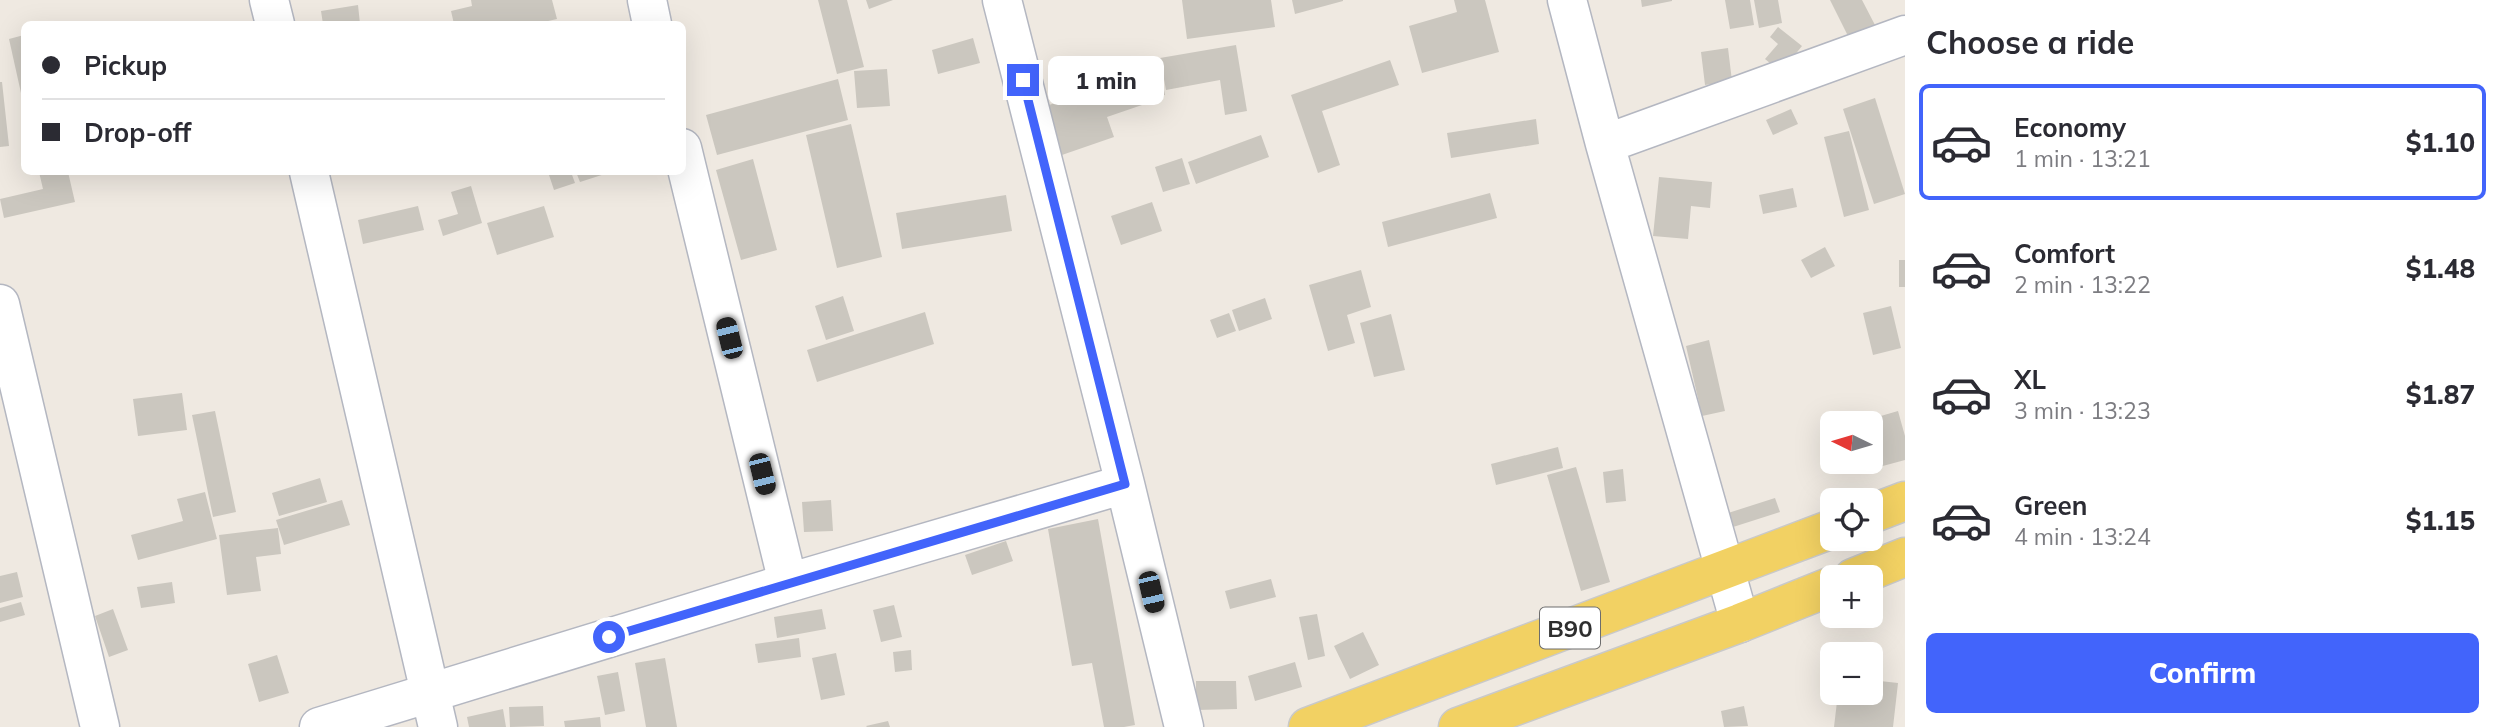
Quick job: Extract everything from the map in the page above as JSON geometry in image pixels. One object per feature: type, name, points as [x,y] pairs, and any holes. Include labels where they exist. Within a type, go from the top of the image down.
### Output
[{"type":"main road","points":[[1883,509],[1905,501]]},
{"type":"main road","name":"B90","points":[[1308,727],[1820,534]]},
{"type":"main road","points":[[1883,565],[1905,556]]},
{"type":"main road","name":"B90","points":[[1458,727],[1820,591]]},
{"type":"street","points":[[269,0],[274,21]]},
{"type":"street","points":[[646,0],[651,21]]},
{"type":"street","points":[[1002,0],[1184,727]]},
{"type":"street","points":[[1567,0],[1740,622]]},
{"type":"street","points":[[1605,144],[1905,35]]},
{"type":"street","points":[[686,164],[788,583]]},
{"type":"street","points":[[310,175],[434,709]]},
{"type":"street","points":[[0,304],[100,727]]},
{"type":"street","points":[[319,727],[434,709],[788,583],[1125,484]]},
{"type":"building","points":[[471,0],[552,0],[557,19],[453,21],[451,11],[472,6]]},
{"type":"building","points":[[818,0],[847,0],[864,67],[837,74]]},
{"type":"building","points":[[866,0],[893,0],[869,9]]},
{"type":"building","points":[[1182,0],[1271,0],[1275,27],[1187,39]]},
{"type":"building","points":[[1292,0],[1343,0],[1343,1],[1295,14]]},
{"type":"building","points":[[1454,0],[1485,0],[1499,52],[1422,73],[1409,26],[1457,12]]},
{"type":"building","points":[[1641,0],[1672,0],[1672,1],[1642,7]]},
{"type":"building","points":[[1725,0],[1750,0],[1754,25],[1730,29]]},
{"type":"building","points":[[1754,0],[1778,0],[1782,23],[1759,28]]},
{"type":"building","points":[[1830,0],[1862,0],[1875,25],[1849,38]]},
{"type":"building","points":[[358,5],[360,21],[323,21],[321,11]]},
{"type":"building","points":[[1778,27],[1802,46],[1781,72],[1765,59],[1778,44],[1770,37]]},
{"type":"building","points":[[21,36],[21,93],[9,39]]},
{"type":"building","points":[[973,38],[980,63],[938,74],[932,50]]},
{"type":"building","points":[[1236,45],[1247,111],[1225,115],[1220,80],[1166,90],[1160,58]]},
{"type":"building","points":[[1728,48],[1732,81],[1705,85],[1701,52]]},
{"type":"building","points":[[1390,60],[1399,85],[1322,111],[1340,165],[1318,173],[1291,95]]},
{"type":"building","points":[[887,69],[890,106],[857,108],[854,71]]},
{"type":"building","points":[[1160,71],[1165,95],[1142,100],[1137,75]]},
{"type":"building","points":[[1133,77],[1142,105],[1107,117],[1114,137],[1059,156],[1043,107]]},
{"type":"building","points":[[838,79],[848,120],[717,155],[706,115]]},
{"type":"building","points":[[0,82],[9,146],[0,147]]},
{"type":"building","points":[[1875,98],[1905,194],[1874,204],[1843,109]]},
{"type":"building","points":[[1791,109],[1798,124],[1773,135],[1766,120]]},
{"type":"building","points":[[1536,119],[1539,144],[1451,158],[1447,133]]},
{"type":"building","points":[[851,124],[882,257],[837,268],[806,135]]},
{"type":"building","points":[[1849,131],[1869,210],[1844,217],[1824,137]]},
{"type":"building","points":[[1261,135],[1269,157],[1196,184],[1188,162]]},
{"type":"building","points":[[1182,158],[1190,184],[1163,192],[1155,167]]},
{"type":"building","points":[[753,159],[777,250],[741,260],[716,170]]},
{"type":"building","points":[[40,175],[69,175],[75,202],[4,218],[0,199],[43,189]]},
{"type":"building","points":[[549,175],[572,175],[575,183],[554,190]]},
{"type":"building","points":[[577,175],[602,175],[580,182]]},
{"type":"building","points":[[1659,177],[1712,182],[1710,208],[1691,206],[1688,239],[1653,236]]},
{"type":"building","points":[[471,186],[482,223],[443,236],[438,220],[458,214],[451,192]]},
{"type":"building","points":[[1793,188],[1797,207],[1763,214],[1759,195]]},
{"type":"building","points":[[1490,193],[1497,218],[1388,247],[1382,222]]},
{"type":"building","points":[[1006,195],[1012,231],[902,249],[896,213]]},
{"type":"building","points":[[1152,202],[1162,231],[1121,245],[1111,216]]},
{"type":"building","points":[[418,206],[424,230],[363,244],[358,220]]},
{"type":"building","points":[[544,206],[554,237],[497,255],[487,223]]},
{"type":"building","points":[[1825,247],[1835,266],[1811,278],[1801,260]]},
{"type":"building","points":[[1899,260],[1905,260],[1905,287],[1899,287]]},
{"type":"building","points":[[1361,270],[1371,307],[1347,315],[1355,343],[1328,351],[1309,285]]},
{"type":"building","points":[[843,296],[854,331],[826,340],[815,306]]},
{"type":"building","points":[[1265,298],[1272,319],[1239,331],[1232,310]]},
{"type":"building","points":[[1891,306],[1901,348],[1873,355],[1863,313]]},
{"type":"building","points":[[925,312],[934,344],[817,382],[807,350]]},
{"type":"building","points":[[1229,313],[1236,331],[1217,338],[1210,320]]},
{"type":"building","points":[[1391,314],[1405,370],[1374,377],[1360,323]]},
{"type":"building","points":[[1709,340],[1725,411],[1702,416],[1686,346]]},
{"type":"building","points":[[182,393],[187,430],[138,436],[133,399]]},
{"type":"building","points":[[215,411],[236,512],[213,517],[192,415]]},
{"type":"building","points":[[1898,411],[1905,436],[1905,460],[1883,466],[1883,415]]},
{"type":"building","points":[[1558,447],[1563,468],[1496,485],[1491,464]]},
{"type":"building","points":[[1576,467],[1610,582],[1581,591],[1547,475]]},
{"type":"building","points":[[1623,469],[1626,501],[1606,503],[1603,472]]},
{"type":"building","points":[[320,478],[327,502],[279,516],[272,493]]},
{"type":"building","points":[[205,492],[217,539],[138,560],[131,535],[183,521],[177,499]]},
{"type":"building","points":[[1775,498],[1780,512],[1730,528],[1725,514]]},
{"type":"building","points":[[342,500],[350,525],[284,545],[276,520]]},
{"type":"building","points":[[831,500],[833,531],[804,532],[802,502]]},
{"type":"building","points":[[1098,519],[1135,725],[1124,727],[1104,727],[1092,663],[1072,666],[1048,529]]},
{"type":"building","points":[[278,528],[281,554],[256,557],[261,591],[227,595],[219,535]]},
{"type":"building","points":[[1006,541],[1013,561],[972,575],[965,555]]},
{"type":"building","points":[[17,572],[23,597],[0,603],[0,576]]},
{"type":"building","points":[[1271,579],[1276,597],[1230,609],[1225,591]]},
{"type":"building","points":[[172,582],[175,603],[141,608],[137,587]]},
{"type":"building","points":[[21,602],[25,615],[0,622],[0,608]]},
{"type":"building","points":[[894,605],[902,637],[881,642],[873,610]]},
{"type":"building","points":[[113,609],[128,650],[109,657],[95,616]]},
{"type":"building","points":[[822,609],[826,629],[777,638],[774,617]]},
{"type":"building","points":[[1317,614],[1325,656],[1308,660],[1299,617]]},
{"type":"building","points":[[1363,632],[1379,665],[1350,679],[1334,646]]},
{"type":"building","points":[[799,638],[801,657],[758,663],[755,644]]},
{"type":"building","points":[[911,650],[912,670],[895,672],[893,652]]},
{"type":"building","points":[[836,653],[845,695],[821,700],[812,658]]},
{"type":"building","points":[[277,655],[289,693],[259,702],[248,664]]},
{"type":"building","points":[[665,658],[677,727],[646,727],[635,663]]},
{"type":"building","points":[[1295,662],[1302,687],[1255,701],[1248,676]]},
{"type":"building","points":[[618,672],[625,711],[605,715],[597,676]]},
{"type":"building","points":[[1196,681],[1236,681],[1237,709],[1196,710]]},
{"type":"building","points":[[1883,681],[1898,683],[1893,727],[1834,727],[1837,705],[1883,705]]},
{"type":"building","points":[[543,706],[544,726],[510,727],[509,707]]},
{"type":"building","points":[[1744,706],[1748,726],[1724,727],[1721,711]]},
{"type":"building","points":[[503,709],[506,727],[469,727],[467,717]]},
{"type":"building","points":[[600,717],[601,727],[565,727],[564,721]]},
{"type":"building","points":[[888,721],[890,727],[866,726]]},
{"type":"route","points":[[609,637],[1125,484],[1023,80]]}]
